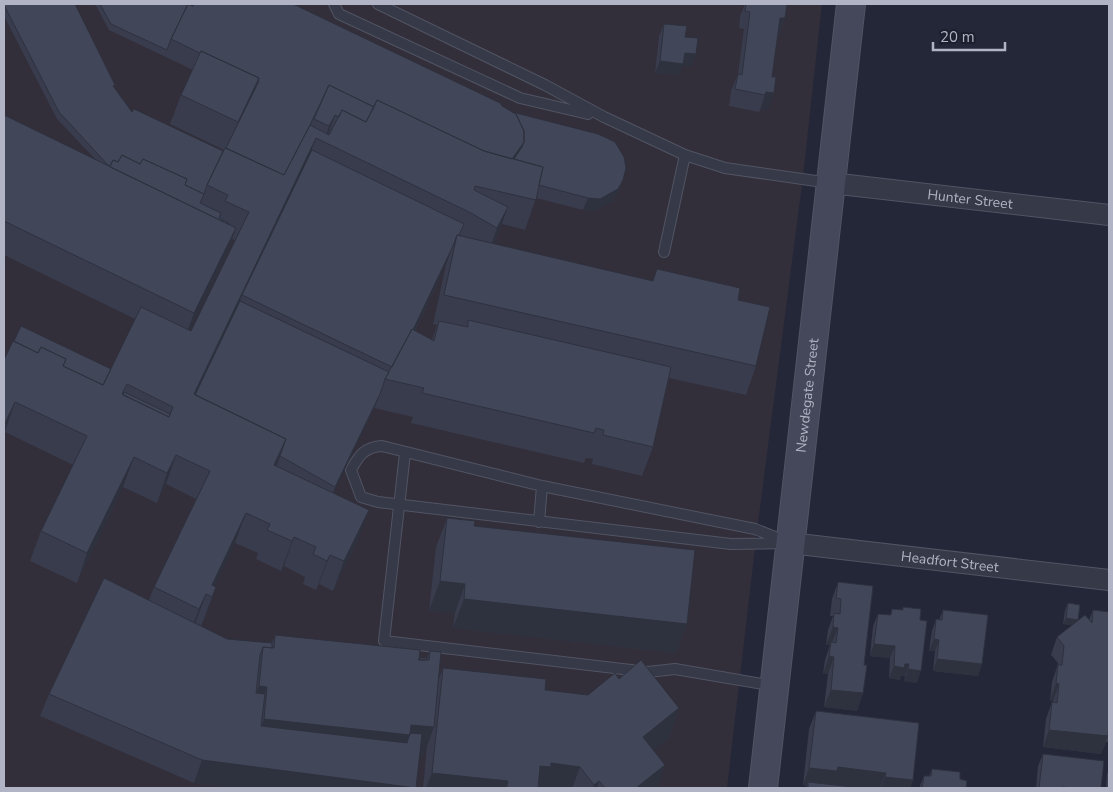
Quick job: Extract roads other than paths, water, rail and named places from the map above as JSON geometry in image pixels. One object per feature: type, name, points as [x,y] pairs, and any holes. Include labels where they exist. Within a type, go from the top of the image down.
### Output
[{"type":"street","name":"Newdegate Street","points":[[763,788],[851,4]]},
{"type":"street","name":"Hunter Street","points":[[831,183],[1109,215]]},
{"type":"street","name":"Headfort Street","points":[[790,544],[1109,580]]},
{"type":"lane","points":[[334,4],[339,14],[520,98],[604,117]]},
{"type":"lane","points":[[378,4],[545,85],[604,117],[685,155],[725,168],[831,183]]},
{"type":"lane","points":[[664,252],[685,155]]},
{"type":"lane","points":[[382,446],[542,486],[755,529],[790,544],[731,544],[398,504],[361,497],[351,470],[358,457],[370,447],[382,446]]},
{"type":"lane","points":[[405,453],[384,641],[648,672],[675,669],[775,686]]},
{"type":"lane","points":[[539,522],[542,486]]}]
